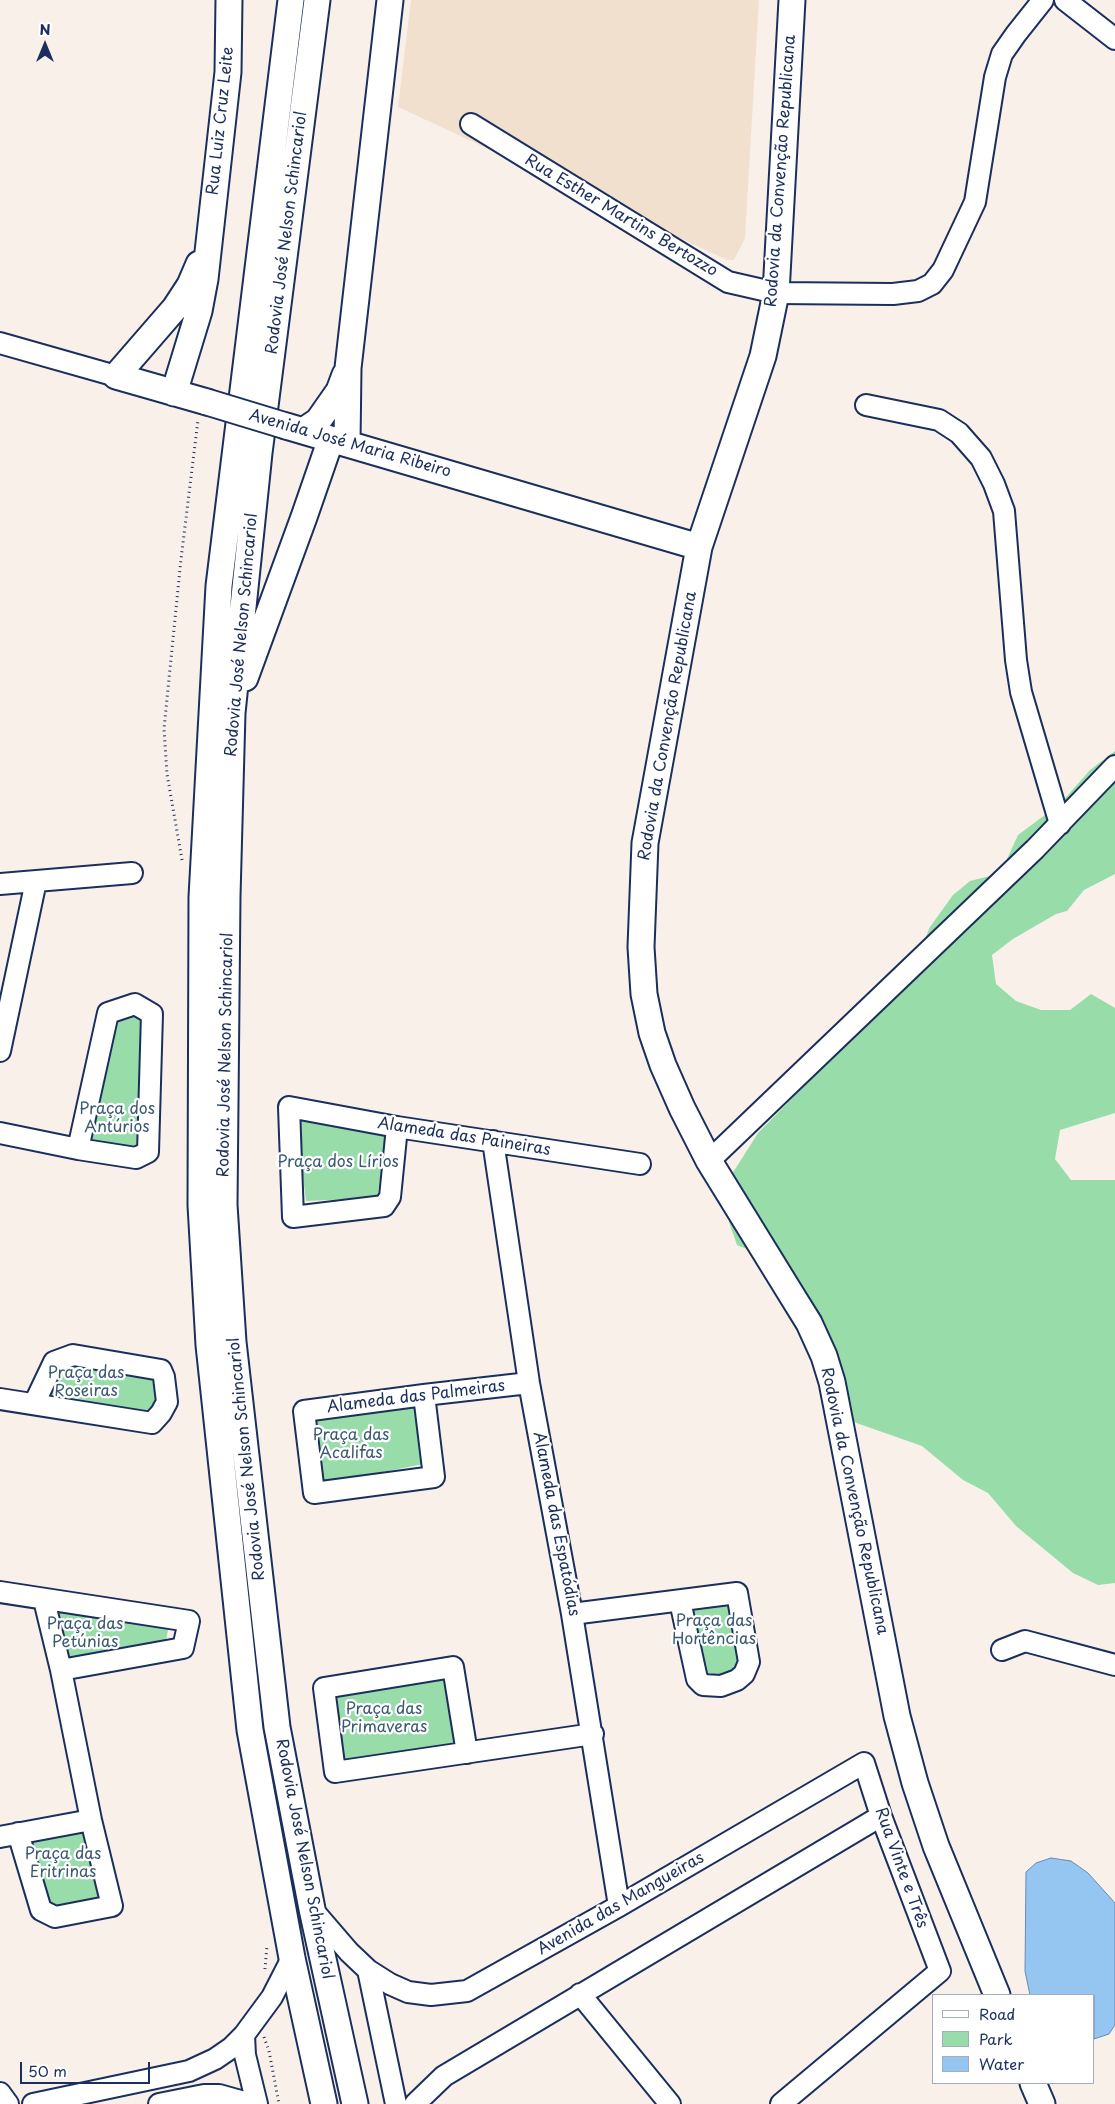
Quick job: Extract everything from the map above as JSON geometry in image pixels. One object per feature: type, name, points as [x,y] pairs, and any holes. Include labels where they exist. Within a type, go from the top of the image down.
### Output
[{"type":"main road","name":"Rua Luiz Cruz Leite","points":[[174,393],[203,292],[228,72],[229,0]]},
{"type":"main road","name":"Rodovia José Nelson Schincariol","points":[[290,0],[219,586],[202,897],[201,1205],[210,1345],[250,1730],[292,1958],[324,2104]]},
{"type":"main road","name":"Rodovia José Nelson Schincariol","points":[[317,0],[258,453],[232,713],[227,887],[225,1225],[233,1342],[277,1727],[312,1909],[355,2104]]},
{"type":"main road","points":[[232,713],[304,517],[339,441],[390,0]]},
{"type":"main road","name":"Rodovia da Convenção Republicana","points":[[792,0],[776,293],[763,356],[699,546],[645,843],[641,947],[644,994],[652,1033],[663,1065],[708,1161],[809,1323],[824,1356],[832,1382],[897,1716],[915,1784],[936,1846],[997,1994]]},
{"type":"main road","name":"Rua Luiz Cruz Leite","points":[[116,376],[175,308],[190,285],[208,242]]},
{"type":"main road","points":[[294,429],[318,421],[339,391],[348,368]]},
{"type":"main road","name":"Avenida José Maria Ribeiro","points":[[116,376],[699,546]]},
{"type":"main road","points":[[1033,2084],[1042,2104]]},
{"type":"street","name":"Rua Esther Martins Bertozzo","points":[[471,124],[728,282],[776,293],[893,294],[918,291],[932,284],[943,270],[975,202],[995,77],[1002,54],[1043,0]]},
{"type":"street","points":[[1065,0],[1115,39]]},
{"type":"street","name":"Avenida José Maria Ribeiro","points":[[0,344],[116,376]]},
{"type":"street","points":[[866,405],[939,420],[959,432],[981,458],[994,484],[1004,511],[1016,660],[1021,692],[1060,824]]},
{"type":"street","points":[[708,1161],[1028,856],[1115,766]]},
{"type":"street","points":[[0,884],[132,873]]},
{"type":"street","points":[[0,1051],[5,1007],[36,881]]},
{"type":"street","points":[[0,1133],[78,1149],[136,1158],[148,1152],[152,1014],[134,1004],[108,1013],[78,1149]]},
{"type":"street","name":"Alameda das Paineiras","points":[[397,1127],[390,1197],[384,1206],[293,1216],[289,1107],[397,1127],[640,1164]]},
{"type":"street","name":"Alameda das Espatódias","points":[[493,1142],[529,1383],[593,1734],[619,1906]]},
{"type":"street","points":[[0,1400],[152,1423],[161,1413],[167,1402],[164,1377],[161,1370],[73,1355],[54,1362],[34,1404]]},
{"type":"street","name":"Alameda das Palmeiras","points":[[424,1396],[434,1478],[314,1493],[304,1411],[424,1396],[529,1383]]},
{"type":"street","points":[[0,1592],[190,1621],[182,1648],[61,1670]]},
{"type":"street","points":[[572,1614],[737,1593],[748,1662],[744,1674],[737,1680],[720,1686],[704,1685],[697,1679],[680,1601]]},
{"type":"street","points":[[44,1600],[61,1670],[91,1820],[112,1906],[55,1917],[41,1910],[9,1835],[91,1820]]},
{"type":"street","points":[[1002,1650],[1025,1641],[1115,1665]]},
{"type":"street","points":[[467,1753],[453,1667],[324,1688],[335,1772],[467,1753],[593,1734]]},
{"type":"street","name":"Avenida das Mangueiras","points":[[312,1909],[349,1952],[368,1970],[390,1984],[408,1992],[431,1995],[467,1991],[619,1906],[864,1763]]},
{"type":"street","name":"Rua Vinte e Três","points":[[781,2104],[940,1971],[881,1816],[864,1763]]},
{"type":"street","points":[[415,2104],[444,2076],[881,1816]]},
{"type":"street","points":[[33,2104],[189,2071],[215,2059],[244,2035],[272,1997],[292,1958]]},
{"type":"street","points":[[368,1970],[396,2104]]},
{"type":"street","points":[[580,1994],[670,2104]]},
{"type":"street","points":[[244,2035],[245,2054],[257,2104]]},
{"type":"street","points":[[0,2093],[8,2104]]},
{"type":"street","points":[[159,2104],[204,2095],[219,2095],[251,2104]]},
{"type":"shaded area","points":[[411,0],[759,0],[745,238],[734,260],[727,260],[398,107]]},
{"type":"green space","points":[[1115,751],[1115,874],[1084,890],[1067,911],[1056,914],[1013,939],[992,955],[996,984],[1016,1001],[1041,1010],[1070,1010],[1091,994],[1115,1008],[1115,1113],[1060,1130],[1055,1159],[1071,1180],[1115,1180],[1115,1583],[1098,1585],[1073,1573],[1016,1526],[988,1493],[963,1480],[922,1446],[848,1420],[780,1270],[747,1249],[737,1245],[729,1222],[727,1196],[732,1174],[758,1133],[898,991],[912,970],[930,927],[953,895],[970,881],[998,874],[1002,870],[1018,835],[1061,803],[1090,770]]},
{"type":"green space","name":"Praça dos Antúrios","points":[[132,1011],[145,1018],[143,1142],[125,1149],[85,1141],[110,1016]]},
{"type":"green space","name":"Praça dos Lírios","points":[[296,1120],[387,1133],[377,1198],[306,1201]]},
{"type":"green space","name":"Praça das Roseiras","points":[[74,1358],[155,1373],[161,1399],[152,1418],[42,1399],[56,1366]]},
{"type":"green space","name":"Praça das Acalifas","points":[[418,1402],[423,1464],[323,1484],[314,1419]]},
{"type":"green space","name":"Praça das Hortências","points":[[733,1597],[741,1670],[706,1682],[684,1604]]},
{"type":"green space","name":"Praça das Petúnias","points":[[59,1610],[169,1624],[165,1647],[69,1657]]},
{"type":"green space","name":"Praça das Primaveras","points":[[448,1674],[457,1745],[340,1763],[330,1691]]},
{"type":"green space","name":"Praça das Eritrinas","points":[[87,1827],[102,1901],[54,1910],[43,1900],[23,1841]]},
{"type":"water","points":[[1051,1858],[1071,1861],[1088,1873],[1115,1903],[1115,2025],[1109,2034],[1095,2039],[1095,1994],[1030,1994],[1025,1971],[1026,1872],[1036,1863]]}]
